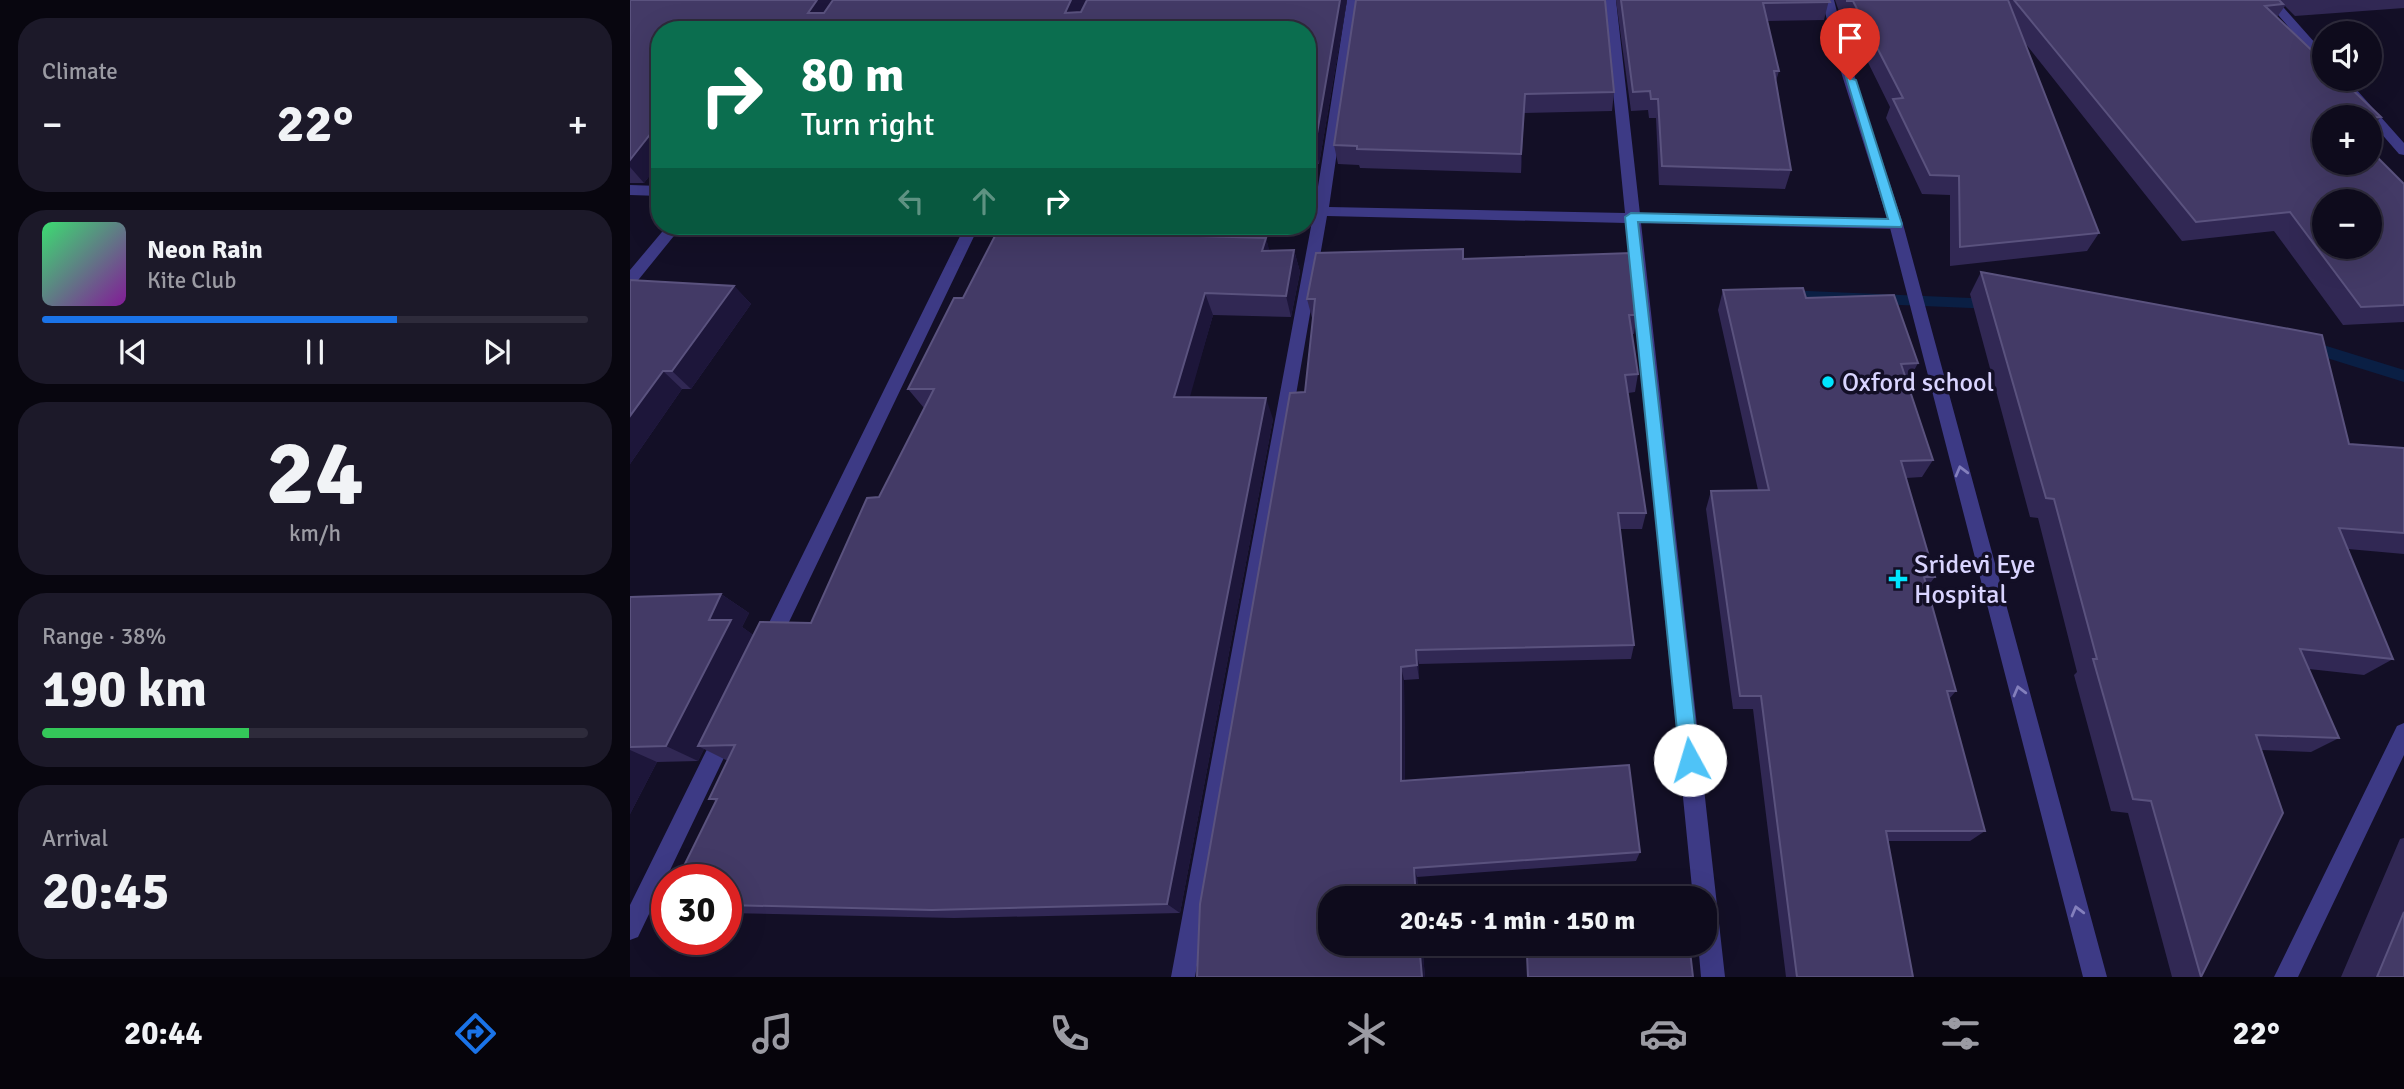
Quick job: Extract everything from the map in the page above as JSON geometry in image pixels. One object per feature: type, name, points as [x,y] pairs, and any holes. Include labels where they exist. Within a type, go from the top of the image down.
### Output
[{"type":"street","points":[[1316,200],[1353,0]]},
{"type":"street","points":[[1610,0],[1713,977]]},
{"type":"street","points":[[1828,0],[1842,56],[1896,224],[2095,977]]},
{"type":"street","points":[[2271,0],[2312,46]]},
{"type":"street","points":[[2351,91],[2404,151]]},
{"type":"street","points":[[630,190],[651,191]]},
{"type":"street","points":[[1316,211],[1896,224]]},
{"type":"street","points":[[630,280],[668,235]]},
{"type":"street","points":[[764,653],[968,235]]},
{"type":"street","points":[[1184,977],[1310,235]]},
{"type":"street","points":[[630,929],[734,715]]},
{"type":"street","points":[[2286,977],[2404,733]]},
{"type":"building","points":[[630,0],[817,0],[808,13],[824,13],[833,0],[1071,0],[1065,13],[1081,12],[1087,0],[1340,0],[1316,139],[1316,21],[651,21],[651,133],[630,160]]},
{"type":"building","points":[[1356,0],[1605,0],[1614,92],[1525,94],[1521,154],[1357,149],[1357,146],[1334,145]]},
{"type":"building","points":[[1621,0],[1829,0],[1830,2],[1763,3],[1779,71],[1774,71],[1791,170],[1662,166],[1658,99],[1651,99],[1650,91],[1633,92]]},
{"type":"building","points":[[1847,0],[2008,0],[2099,233],[1960,247],[1959,176],[1930,175],[1893,99],[1903,98],[1853,1]]},
{"type":"building","points":[[2014,0],[2279,0],[2283,4],[2265,6],[2312,51],[2312,91],[2354,91],[2368,105],[2312,105],[2312,175],[2382,175],[2382,162],[2404,184],[2404,305],[2361,307],[2325,259],[2382,259],[2382,189],[2312,189],[2312,241],[2290,212],[2196,222]]},
{"type":"building","points":[[995,235],[1266,238],[1262,251],[1294,250],[1286,296],[1205,293],[1174,397],[1266,398],[1167,904],[932,910],[742,905],[742,864],[685,864],[717,799],[709,799],[735,745],[698,746],[760,622],[811,623],[867,498],[879,497],[934,389],[908,389],[954,298],[963,298]]},
{"type":"building","points":[[1463,249],[1463,259],[1631,253],[1637,315],[1629,315],[1638,374],[1625,375],[1646,513],[1618,513],[1634,645],[1416,650],[1417,665],[1401,667],[1401,781],[1629,765],[1640,852],[1414,868],[1415,886],[1318,886],[1318,956],[1420,956],[1422,977],[1197,977],[1200,904],[1290,393],[1305,392],[1315,299],[1307,299],[1316,253]]},
{"type":"building","points":[[1981,272],[2322,335],[2349,444],[2404,448],[2404,533],[2339,528],[2393,659],[2300,649],[2339,738],[2256,735],[2283,813],[2201,977],[2151,801],[2133,799],[2093,659],[2097,659],[2054,499],[2046,498]]},
{"type":"building","points":[[630,280],[734,286],[672,371],[663,371],[630,416]]},
{"type":"building","points":[[1803,288],[1806,298],[1894,295],[1918,363],[1901,364],[1933,460],[1901,461],[1935,577],[1924,577],[1956,691],[1947,691],[1985,831],[1886,831],[1913,977],[1797,977],[1761,696],[1740,696],[1711,491],[1769,490],[1723,290]]},
{"type":"building","points":[[721,594],[709,620],[731,620],[666,746],[630,747],[630,597]]},
{"type":"building","points":[[2404,912],[2404,977],[2377,977]]},
{"type":"building","points":[[1527,956],[1691,956],[1693,977],[1528,977]]},
{"type":"waterway","points":[[1784,295],[1994,304]]},
{"type":"waterway","points":[[2304,345],[2404,376]]},
{"type":"place","name":"Oxford school","points":[[1828,382]]},
{"type":"place","name":"Sridevi Eye Hospital","points":[[1898,579]]},
{"type":"route","points":[[1690,760],[1631,217],[1896,224],[1850,80]]}]
